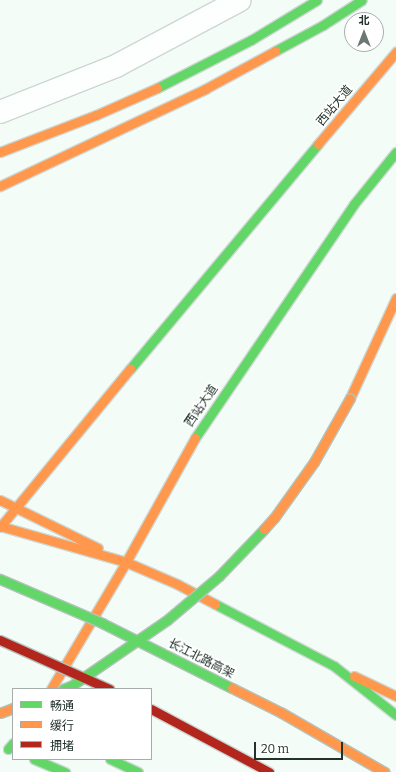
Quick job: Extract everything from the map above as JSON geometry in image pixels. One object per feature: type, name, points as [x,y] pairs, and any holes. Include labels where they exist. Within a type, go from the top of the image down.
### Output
[{"type":"main road","points":[[0,152],[96,115],[176,80],[251,40],[317,0]]},
{"type":"main road","points":[[0,186],[204,89],[322,25],[362,0]]},
{"type":"main road","name":"西站大道","points":[[0,526],[396,52]]},
{"type":"main road","name":"西站大道","points":[[52,688],[126,562],[191,444],[354,204],[396,152]]},
{"type":"main road","points":[[66,688],[71,686],[167,620],[219,576],[274,518],[314,462],[350,398],[396,298]]},
{"type":"main road","points":[[0,500],[126,562],[177,584],[334,666],[396,696]]},
{"type":"main road","points":[[0,526],[126,562]]},
{"type":"main road","name":"长江北路高架","points":[[0,579],[102,623],[276,709],[384,772]]},
{"type":"main road","points":[[0,640],[107,688]]},
{"type":"main road","points":[[334,666],[396,715]]},
{"type":"main road","points":[[0,703],[12,709]]},
{"type":"main road","points":[[0,714],[12,710]]},
{"type":"main road","points":[[152,711],[269,772]]},
{"type":"main road","points":[[36,760],[65,772]]},
{"type":"main road","points":[[112,760],[138,772]]},
{"type":"street","points":[[0,112],[116,66],[240,0]]},
{"type":"traffic: fast","points":[[157,88],[251,40],[317,0]]},
{"type":"traffic: fast","points":[[275,51],[323,25],[362,0]]},
{"type":"traffic: fast","points":[[130,369],[318,144]]},
{"type":"traffic: fast","points":[[195,438],[354,204],[396,152]]},
{"type":"traffic: fast","points":[[66,688],[71,686],[167,620],[219,576],[264,529]]},
{"type":"traffic: fast","points":[[0,579],[102,623],[232,688]]},
{"type":"traffic: fast","points":[[215,604],[334,666],[396,715]]},
{"type":"traffic: fast","points":[[8,749],[12,744]]},
{"type":"traffic: fast","points":[[36,760],[65,772]]},
{"type":"traffic: fast","points":[[112,760],[138,772]]},
{"type":"traffic: slow","points":[[0,186],[205,89],[275,51]]},
{"type":"traffic: slow","points":[[318,144],[396,52]]},
{"type":"traffic: slow","points":[[0,152],[96,115],[157,88]]},
{"type":"traffic: slow","points":[[350,398],[396,298]]},
{"type":"traffic: slow","points":[[0,527],[130,369]]},
{"type":"traffic: slow","points":[[264,529],[274,518],[314,462],[350,398]]},
{"type":"traffic: slow","points":[[52,688],[126,562],[195,438]]},
{"type":"traffic: slow","points":[[0,500],[98,548]]},
{"type":"traffic: slow","points":[[0,526],[126,562],[177,584],[215,604]]},
{"type":"traffic: slow","points":[[354,676],[396,696]]},
{"type":"traffic: slow","points":[[232,688],[282,713],[384,772]]},
{"type":"traffic: slow","points":[[0,713],[12,708]]},
{"type":"traffic: jam","points":[[0,640],[107,688]]},
{"type":"traffic: jam","points":[[152,710],[269,772]]}]
